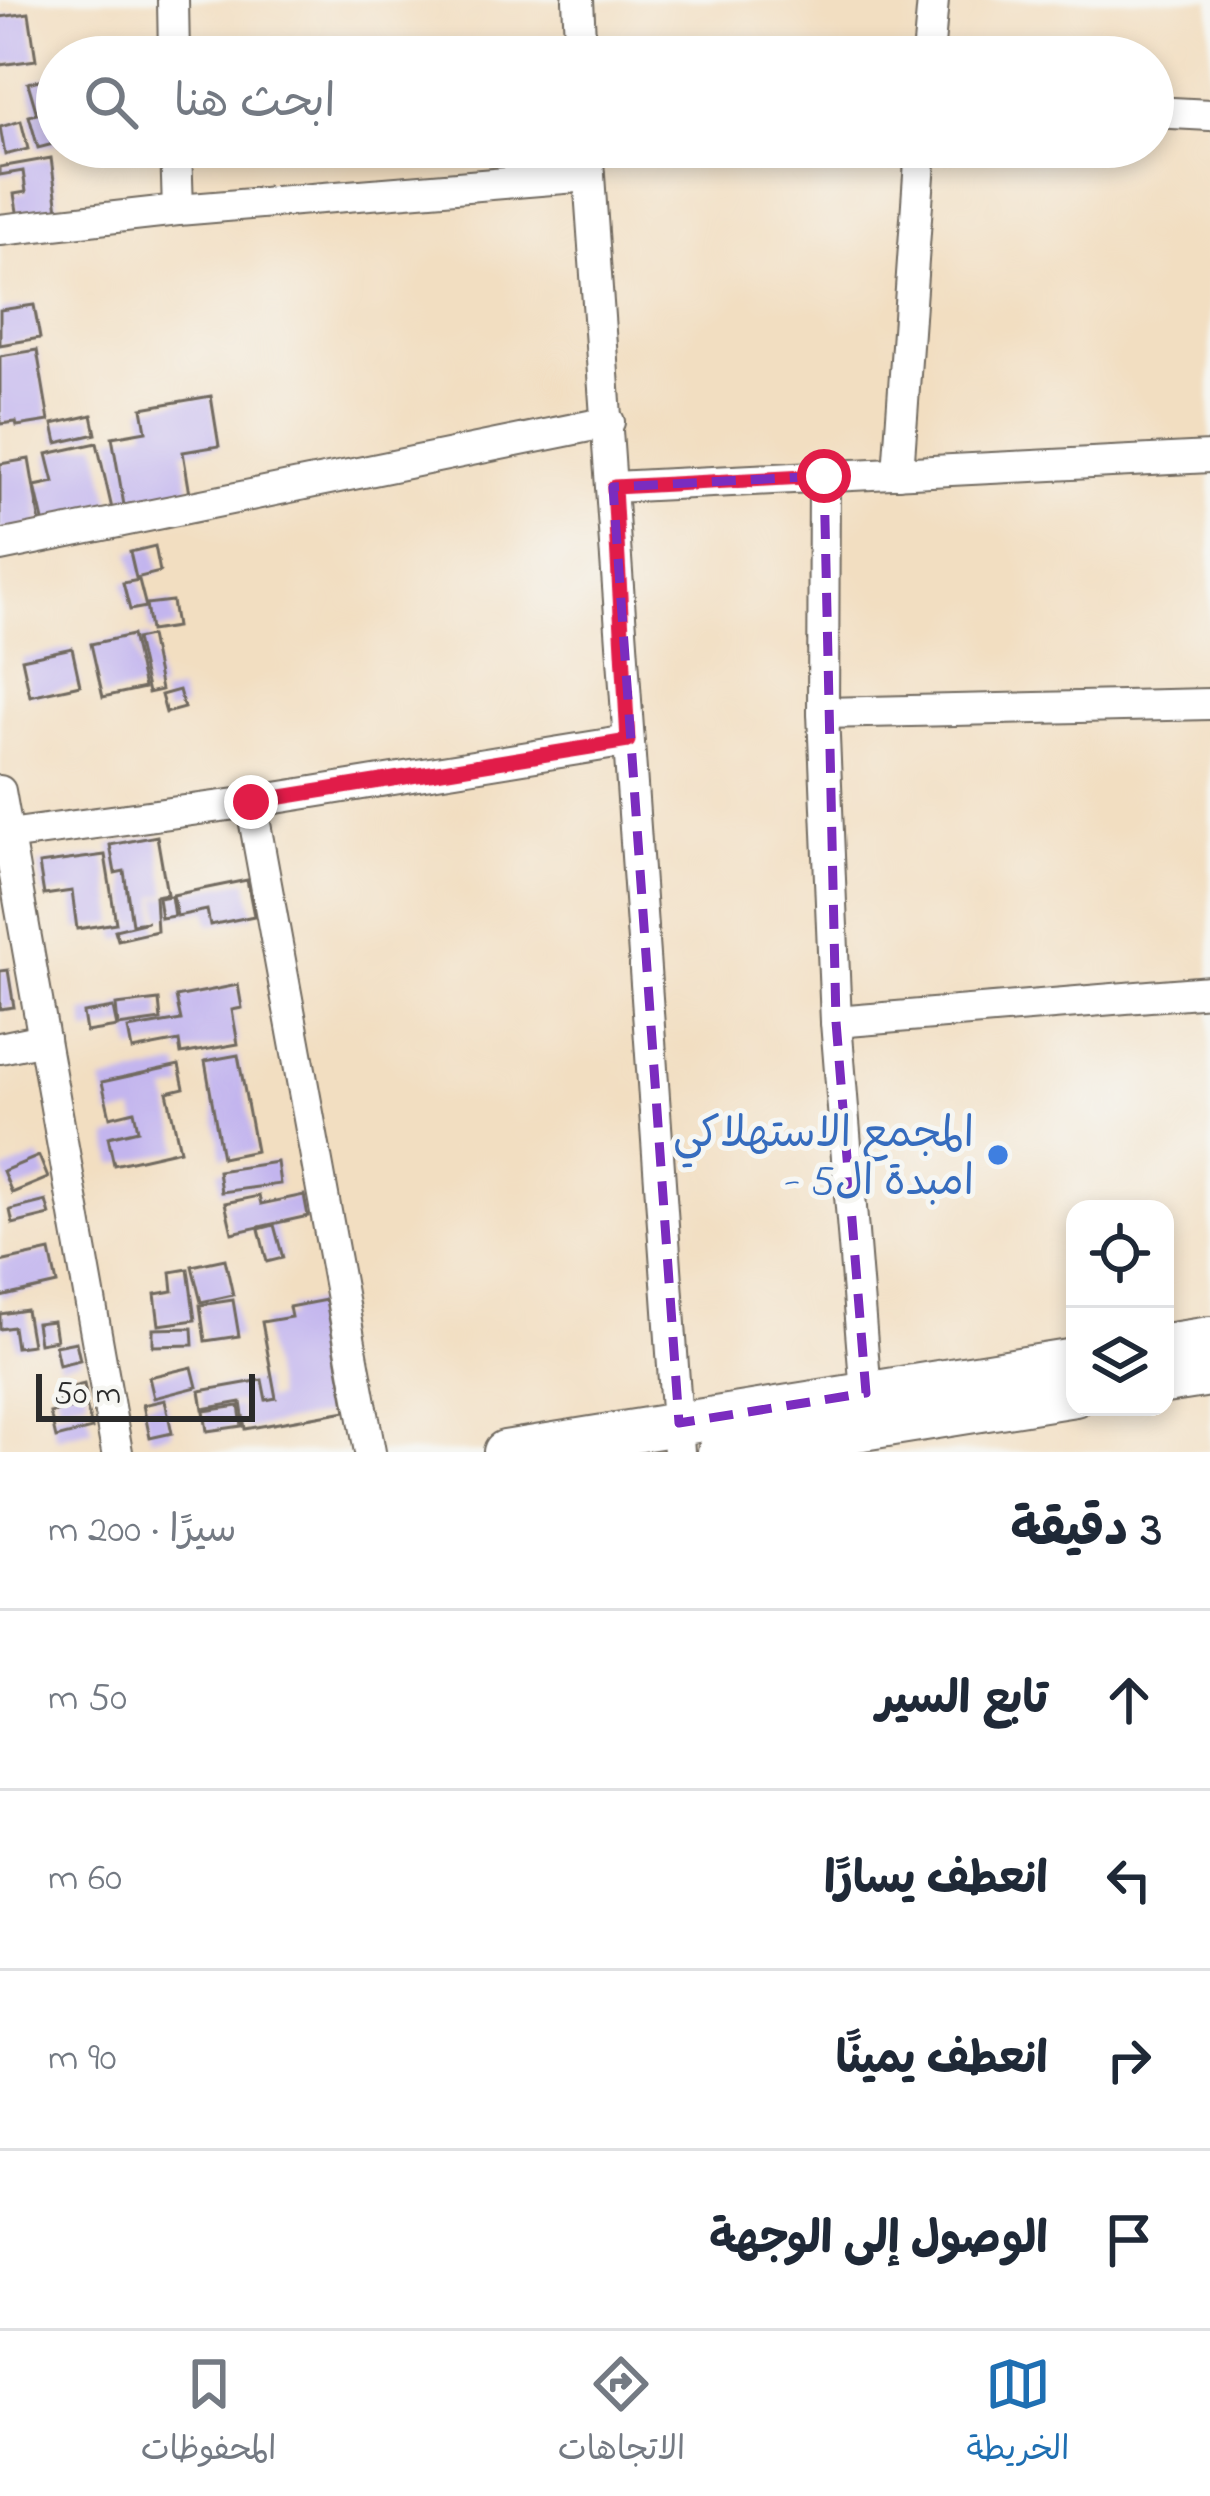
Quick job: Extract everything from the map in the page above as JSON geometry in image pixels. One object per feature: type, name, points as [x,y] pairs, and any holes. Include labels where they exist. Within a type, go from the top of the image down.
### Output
[{"type":"main road","points":[[1174,1344],[1210,1338]]},
{"type":"main road","points":[[505,1452],[679,1438],[866,1393],[1066,1361]]},
{"type":"main road","points":[[1174,1381],[1210,1375]]},
{"type":"main road","points":[[719,1452],[1066,1396]]},
{"type":"street","points":[[173,0],[174,36]]},
{"type":"street","points":[[578,0],[580,36]]},
{"type":"street","points":[[930,36],[933,0]]},
{"type":"street","points":[[1174,113],[1210,115]]},
{"type":"street","points":[[177,168],[178,210]]},
{"type":"street","points":[[0,230],[537,168]]},
{"type":"street","points":[[588,168],[679,1438]]},
{"type":"street","points":[[898,473],[920,168]]},
{"type":"street","points":[[0,546],[609,422]]},
{"type":"street","points":[[614,487],[1210,457]]},
{"type":"street","points":[[824,476],[824,713],[836,1022],[866,1393]]},
{"type":"street","points":[[824,713],[1210,704]]},
{"type":"street","points":[[8,836],[628,741]]},
{"type":"street","points":[[0,791],[117,1452]]},
{"type":"street","points":[[251,802],[370,1452]]},
{"type":"street","points":[[836,1022],[1210,991]]},
{"type":"street","points":[[0,1048],[44,1040]]},
{"type":"highlighted area","points":[[824,476],[836,1022],[866,1393],[679,1423],[613,487]]},
{"type":"building","points":[[29,13],[36,60],[0,65],[0,17]]},
{"type":"building","points":[[36,81],[36,111],[28,83]]},
{"type":"building","points":[[36,114],[36,141],[29,116]]},
{"type":"building","points":[[21,121],[28,149],[5,155],[0,127]]},
{"type":"building","points":[[36,161],[36,168],[52,168],[58,210],[18,217],[14,194],[26,192],[23,171],[0,175],[0,167]]},
{"type":"building","points":[[34,305],[40,338],[0,345],[0,310]]},
{"type":"building","points":[[37,350],[49,421],[0,424],[0,356]]},
{"type":"building","points":[[211,396],[219,446],[183,452],[190,494],[124,505],[112,437],[146,431],[142,408]]},
{"type":"building","points":[[92,415],[96,434],[57,443],[53,424]]},
{"type":"building","points":[[97,443],[112,509],[44,525],[35,486],[54,482],[47,454]]},
{"type":"building","points":[[29,459],[40,524],[0,531],[0,464]]},
{"type":"building","points":[[155,546],[160,572],[136,578],[130,552]]},
{"type":"building","points":[[139,580],[146,607],[130,610],[123,583]]},
{"type":"building","points":[[172,601],[176,627],[150,631],[146,604]]},
{"type":"building","points":[[132,635],[144,688],[103,697],[91,644]]},
{"type":"building","points":[[150,636],[161,690],[148,693],[136,639]]},
{"type":"building","points":[[72,648],[80,685],[30,696],[22,659]]},
{"type":"building","points":[[179,690],[184,708],[166,713],[161,695]]},
{"type":"building","points":[[157,836],[167,894],[155,896],[157,931],[118,940],[115,930],[148,922],[132,924],[124,871],[115,873],[110,845]]},
{"type":"building","points":[[105,855],[116,923],[77,929],[72,891],[44,895],[39,864]]},
{"type":"building","points":[[247,880],[254,916],[210,925],[207,910],[177,916],[173,895]]},
{"type":"building","points":[[171,896],[174,916],[161,918],[158,898]]},
{"type":"building","points":[[8,970],[14,1007],[0,1009],[0,971]]},
{"type":"building","points":[[238,985],[242,1008],[232,1010],[238,1044],[181,1054],[179,1041],[132,1050],[128,1029],[181,1020],[176,997]]},
{"type":"building","points":[[159,1000],[161,1020],[118,1026],[116,1005]]},
{"type":"building","points":[[113,1008],[117,1027],[86,1032],[83,1013]]},
{"type":"building","points":[[238,1055],[256,1151],[222,1158],[205,1061]]},
{"type":"building","points":[[179,1065],[184,1088],[167,1092],[180,1150],[114,1165],[108,1137],[138,1130],[134,1111],[110,1117],[102,1082]]},
{"type":"building","points":[[39,1156],[48,1178],[12,1193],[3,1171]]},
{"type":"building","points":[[277,1162],[280,1184],[221,1192],[218,1171]]},
{"type":"building","points":[[304,1195],[308,1216],[232,1233],[225,1203],[259,1196],[261,1204]]},
{"type":"building","points":[[46,1201],[50,1215],[13,1224],[10,1210]]},
{"type":"building","points":[[274,1225],[283,1258],[267,1262],[259,1229]]},
{"type":"building","points":[[50,1251],[57,1284],[0,1297],[0,1262]]},
{"type":"building","points":[[225,1259],[233,1295],[201,1302],[192,1266]]},
{"type":"building","points":[[188,1269],[195,1320],[159,1325],[155,1294],[173,1291],[171,1272]]},
{"type":"building","points":[[233,1300],[239,1336],[205,1341],[200,1305]]},
{"type":"building","points":[[326,1300],[346,1411],[245,1429],[241,1402],[203,1409],[200,1391],[262,1380],[266,1400],[276,1398],[262,1322],[291,1317],[289,1307]]},
{"type":"building","points":[[26,1310],[32,1345],[16,1347],[13,1327],[0,1329],[0,1314]]},
{"type":"building","points":[[53,1321],[56,1340],[39,1343],[36,1323]]},
{"type":"building","points":[[192,1328],[193,1345],[153,1346],[153,1329]]},
{"type":"building","points":[[76,1342],[80,1360],[59,1365],[55,1346]]},
{"type":"building","points":[[192,1367],[197,1387],[154,1398],[149,1377]]},
{"type":"building","points":[[84,1384],[87,1399],[59,1405],[56,1391]]},
{"type":"building","points":[[165,1400],[172,1433],[150,1438],[143,1405]]},
{"type":"building","points":[[86,1405],[92,1429],[56,1438],[50,1413]]},
{"type":"building","points":[[239,1406],[242,1426],[207,1431],[204,1411]]},
{"type":"place","name":"المجمع الاستهلاكي - امبدة ال5","points":[[998,1155]]},
{"type":"route","points":[[251,802],[628,741],[614,487],[824,476]]}]
